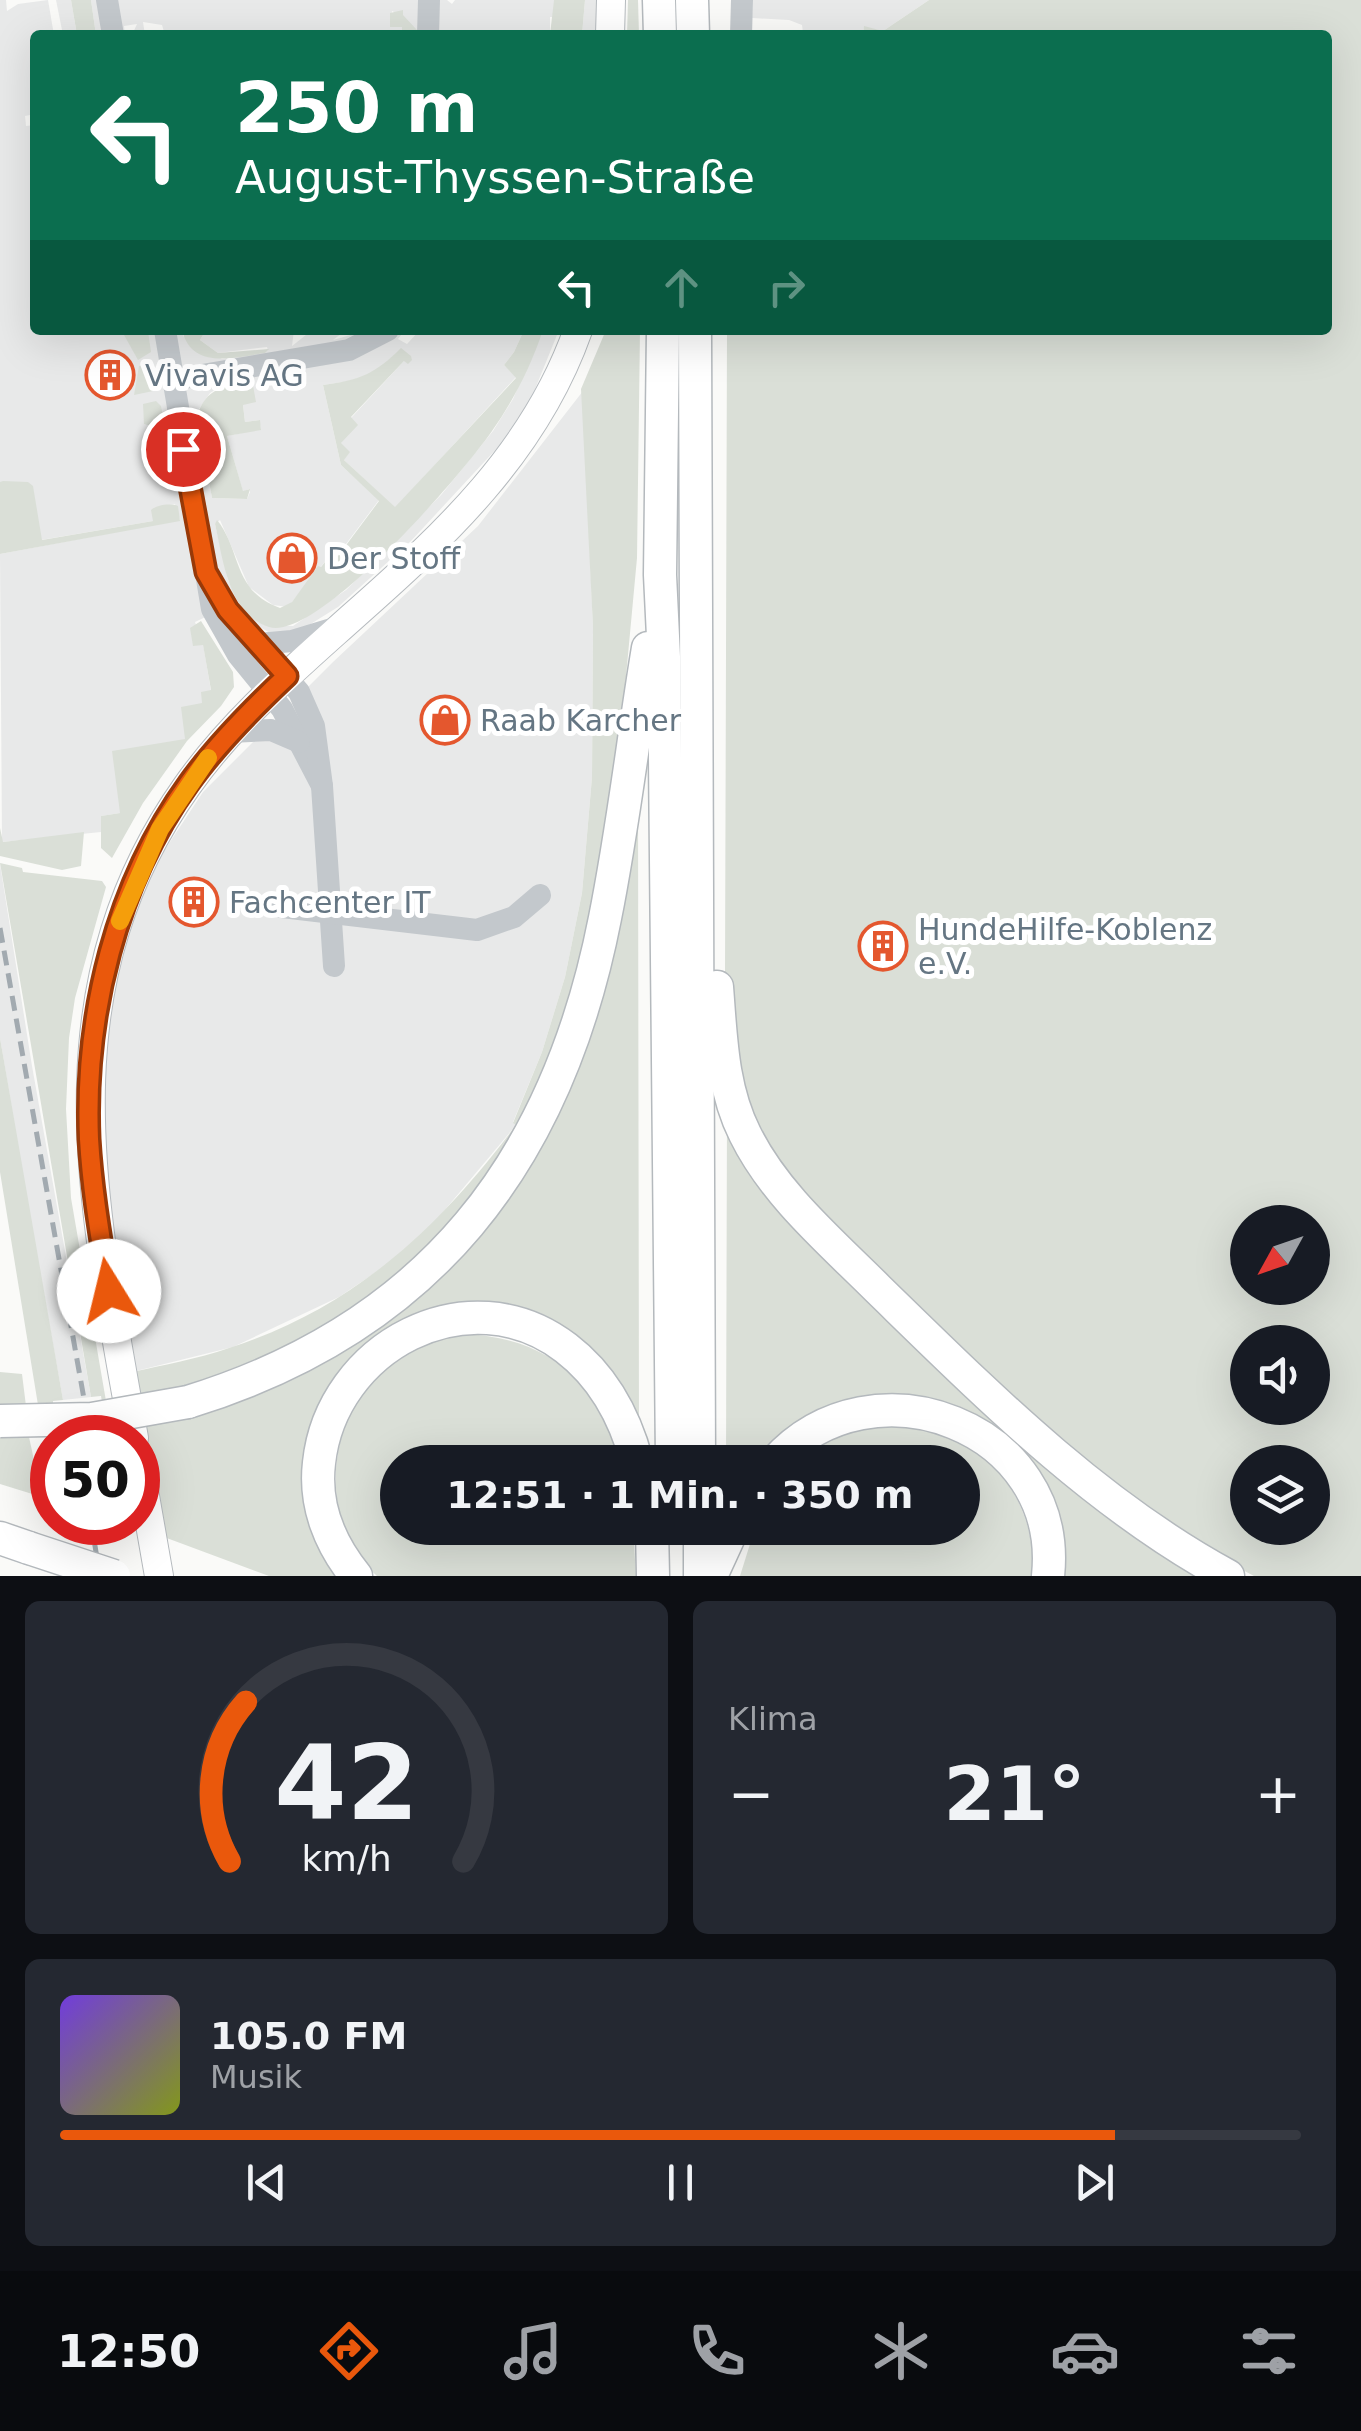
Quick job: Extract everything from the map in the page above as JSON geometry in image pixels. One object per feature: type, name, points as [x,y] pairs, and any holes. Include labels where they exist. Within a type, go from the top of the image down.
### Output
[{"type":"highway","points":[[659,0],[660,30]]},
{"type":"highway","points":[[692,0],[693,30]]},
{"type":"highway","points":[[663,335],[660,575],[672,1445]]},
{"type":"highway","points":[[696,335],[700,1445]]},
{"type":"highway","points":[[0,1421],[92,1419],[188,1402],[278,1370],[378,1312],[416,1280],[482,1209],[516,1160],[558,1075],[580,1014],[605,922],[660,575]]},
{"type":"highway","points":[[696,890],[713,945],[723,1064],[730,1098],[746,1136],[770,1175],[831,1243],[1043,1444],[1136,1518],[1228,1576]]},
{"type":"highway","points":[[652,1445],[655,1262],[669,1196]]},
{"type":"highway","points":[[356,1576],[325,1524],[319,1496],[320,1448],[327,1424],[352,1379],[388,1346],[412,1332],[436,1323],[488,1319],[535,1330],[563,1345],[584,1363],[618,1408],[630,1445]]},
{"type":"highway","points":[[792,1445],[814,1430],[860,1412],[911,1410],[960,1424],[1004,1454],[1023,1478],[1038,1506],[1046,1536],[1048,1576]]},
{"type":"highway","points":[[15,1543],[114,1576]]},
{"type":"highway","points":[[657,1545],[672,1576]]},
{"type":"highway","points":[[700,1545],[700,1576]]},
{"type":"highway","points":[[712,1576],[726,1545]]},
{"type":"main road","points":[[610,30],[611,0]]},
{"type":"main road","points":[[130,1415],[92,1168],[89,1106],[95,1026],[114,941],[141,867],[172,807],[231,732],[278,684],[442,536],[495,478],[548,400],[576,335]]},
{"type":"main road","points":[[154,1545],[159,1576]]},
{"type":"street","points":[[108,0],[113,30]]},
{"type":"street","points":[[428,30],[429,0]]},
{"type":"street","points":[[741,30],[742,0]]},
{"type":"street","points":[[165,335],[209,599],[223,631],[278,684],[304,700],[314,726],[334,966]]},
{"type":"street","points":[[173,380],[348,350],[378,335]]},
{"type":"street","points":[[206,572],[228,610],[259,644],[322,786]]},
{"type":"street","points":[[259,644],[292,641],[344,625]]},
{"type":"street","points":[[231,732],[271,730],[300,742]]},
{"type":"street","points":[[282,907],[478,930],[514,917],[540,895]]},
{"type":"shaded area","points":[[0,0],[6,0],[7,11],[18,4],[48,0],[53,30],[30,30],[30,115],[25,116],[26,126],[30,126],[30,335],[183,335],[222,359],[268,350],[267,347],[218,353],[200,340],[203,335],[293,335],[292,346],[306,335],[340,335],[333,340],[350,335],[401,335],[398,339],[407,344],[415,335],[522,335],[504,365],[516,377],[395,508],[343,459],[341,443],[351,418],[404,361],[401,349],[378,371],[323,385],[341,465],[379,500],[337,556],[332,553],[288,607],[273,605],[249,587],[220,520],[215,524],[228,580],[258,622],[293,626],[346,590],[441,495],[493,431],[513,399],[541,335],[557,335],[531,399],[499,446],[411,541],[338,607],[301,630],[275,636],[248,620],[235,603],[195,622],[211,691],[185,739],[120,813],[101,816],[101,832],[2,842],[0,554],[180,520],[175,504],[154,508],[153,521],[41,540],[28,482],[0,482]],"holes":[[[252,380],[243,405],[245,422],[259,420],[261,429],[227,436],[243,492],[250,492],[247,499],[212,498],[197,417],[199,409],[218,388]]]},
{"type":"shaded area","points":[[56,0],[71,0],[76,30],[62,30]]},
{"type":"shaded area","points":[[71,0],[91,0],[95,30],[76,30]]},
{"type":"shaded area","points":[[91,0],[447,0],[452,4],[455,0],[554,0],[550,30],[413,30],[392,11],[390,27],[402,30],[164,30],[162,25],[143,22],[144,30],[134,30],[137,24],[124,26],[124,30],[95,30]]},
{"type":"shaded area","points":[[554,0],[585,0],[582,30],[551,30]]},
{"type":"shaded area","points":[[585,0],[598,0],[596,30],[582,30]]},
{"type":"shaded area","points":[[628,0],[638,0],[639,30],[627,30]]},
{"type":"shaded area","points":[[753,0],[929,0],[884,30],[803,30],[802,25],[789,20],[752,18]]},
{"type":"shaded area","points":[[929,0],[1361,0],[1361,1576],[1254,1576],[1205,1550],[1145,1508],[1050,1433],[840,1233],[781,1166],[742,1094],[725,975],[727,335],[1332,335],[1332,30],[884,30]]},
{"type":"shaded area","points":[[403,10],[417,30],[390,27],[390,13]]},
{"type":"shaded area","points":[[124,335],[149,335],[151,352],[138,360]]},
{"type":"shaded area","points":[[184,335],[203,335],[200,340],[218,353],[269,349],[265,353],[216,358],[195,351]]},
{"type":"shaded area","points":[[522,335],[541,335],[527,370],[492,431],[388,550],[321,608],[292,625],[269,627],[244,610],[225,569],[217,520],[253,591],[280,608],[292,602],[332,553],[338,556],[379,501],[341,465],[323,385],[366,374],[401,348],[411,356],[412,360],[408,364],[404,361],[351,417],[358,425],[341,443],[350,452],[344,460],[395,507],[516,378],[504,365]]},
{"type":"shaded area","points":[[604,335],[640,335],[637,558],[617,773],[574,994],[524,1123],[443,1237],[324,1333],[185,1387],[136,1395],[132,1372],[205,1355],[274,1331],[354,1287],[390,1260],[456,1198],[516,1125],[513,1123],[542,1052],[565,977],[582,893],[592,777],[593,627],[581,389]]},
{"type":"shaded area","points":[[139,366],[154,367],[158,390],[134,395]]},
{"type":"shaded area","points":[[252,380],[256,402],[243,405],[245,422],[260,420],[261,430],[227,436],[243,491],[250,489],[247,499],[212,498],[197,417],[211,394],[225,386]]},
{"type":"shaded area","points":[[583,391],[593,627],[592,777],[582,893],[565,977],[542,1052],[513,1122],[516,1125],[428,1230],[339,1297],[233,1347],[132,1372],[103,1184],[104,1026],[121,954],[144,890],[162,854],[203,792],[333,662],[478,526]]},
{"type":"shaded area","points":[[156,401],[161,406],[167,439],[161,436],[159,428],[144,424],[143,404]]},
{"type":"shaded area","points":[[3,481],[28,482],[33,486],[42,540],[153,521],[151,510],[164,505],[178,506],[180,521],[0,554]]},
{"type":"shaded area","points":[[201,621],[233,672],[234,687],[187,741],[143,803],[112,858],[101,848],[101,816],[120,813],[112,751],[185,739],[181,707],[202,703],[201,692],[211,690],[203,645],[193,646],[190,628]]},
{"type":"shaded area","points":[[638,795],[639,1441],[600,1369],[461,1311],[325,1415],[345,1576],[269,1576],[164,1537],[160,1515],[160,1420],[227,1401],[508,1194]]},
{"type":"shaded area","points":[[0,828],[3,842],[84,832],[81,866],[62,870],[0,856]]},
{"type":"shaded area","points":[[0,863],[22,868],[23,872],[102,881],[106,887],[75,998],[66,1109],[71,1198],[106,1401],[102,1402],[101,1396],[91,1397]]},
{"type":"shaded area","points":[[0,864],[91,1397],[63,1400],[29,1211],[0,1038]]},
{"type":"shaded area","points":[[0,1038],[63,1400],[53,1401],[53,1405],[38,1405],[0,1172]]},
{"type":"shaded area","points":[[727,1111],[763,1173],[1214,1576],[1057,1576],[1045,1507],[980,1452],[980,1445],[971,1445],[918,1400],[806,1445],[726,1445]]},
{"type":"shaded area","points":[[464,1334],[494,1337],[545,1355],[583,1387],[615,1445],[380,1445],[380,1545],[634,1545],[636,1576],[377,1576],[358,1554],[337,1501],[340,1444],[349,1417],[363,1391],[389,1362],[442,1338]]},
{"type":"shaded area","points":[[0,1372],[22,1374],[26,1406],[0,1407]]},
{"type":"shaded area","points":[[898,1423],[965,1445],[820,1445],[837,1434]]},
{"type":"shaded area","points":[[29,1437],[30,1493],[0,1484],[0,1438]]},
{"type":"shaded area","points":[[980,1455],[996,1469],[1018,1501],[1032,1556],[1032,1576],[740,1576],[750,1545],[980,1545]]},
{"type":"railway","points":[[0,928],[87,1415]]},
{"type":"railway","points":[[95,1545],[100,1576]]},
{"type":"slow traffic","points":[[120,921],[160,829],[208,758]]},
{"type":"place","name":"Vivavis AG","points":[[110,375]]},
{"type":"place","name":"Der Stoff","points":[[292,558]]},
{"type":"place","name":"Raab Karcher","points":[[445,720]]},
{"type":"place","name":"Fachcenter IT","points":[[194,902]]},
{"type":"place","name":"HundeHilfe-Koblenz e.V.","points":[[883,946]]},
{"type":"route","points":[[109,1291],[92,1168],[89,1106],[102,984],[119,923],[172,807],[217,748],[287,676],[228,610],[206,572],[183,449]]}]
